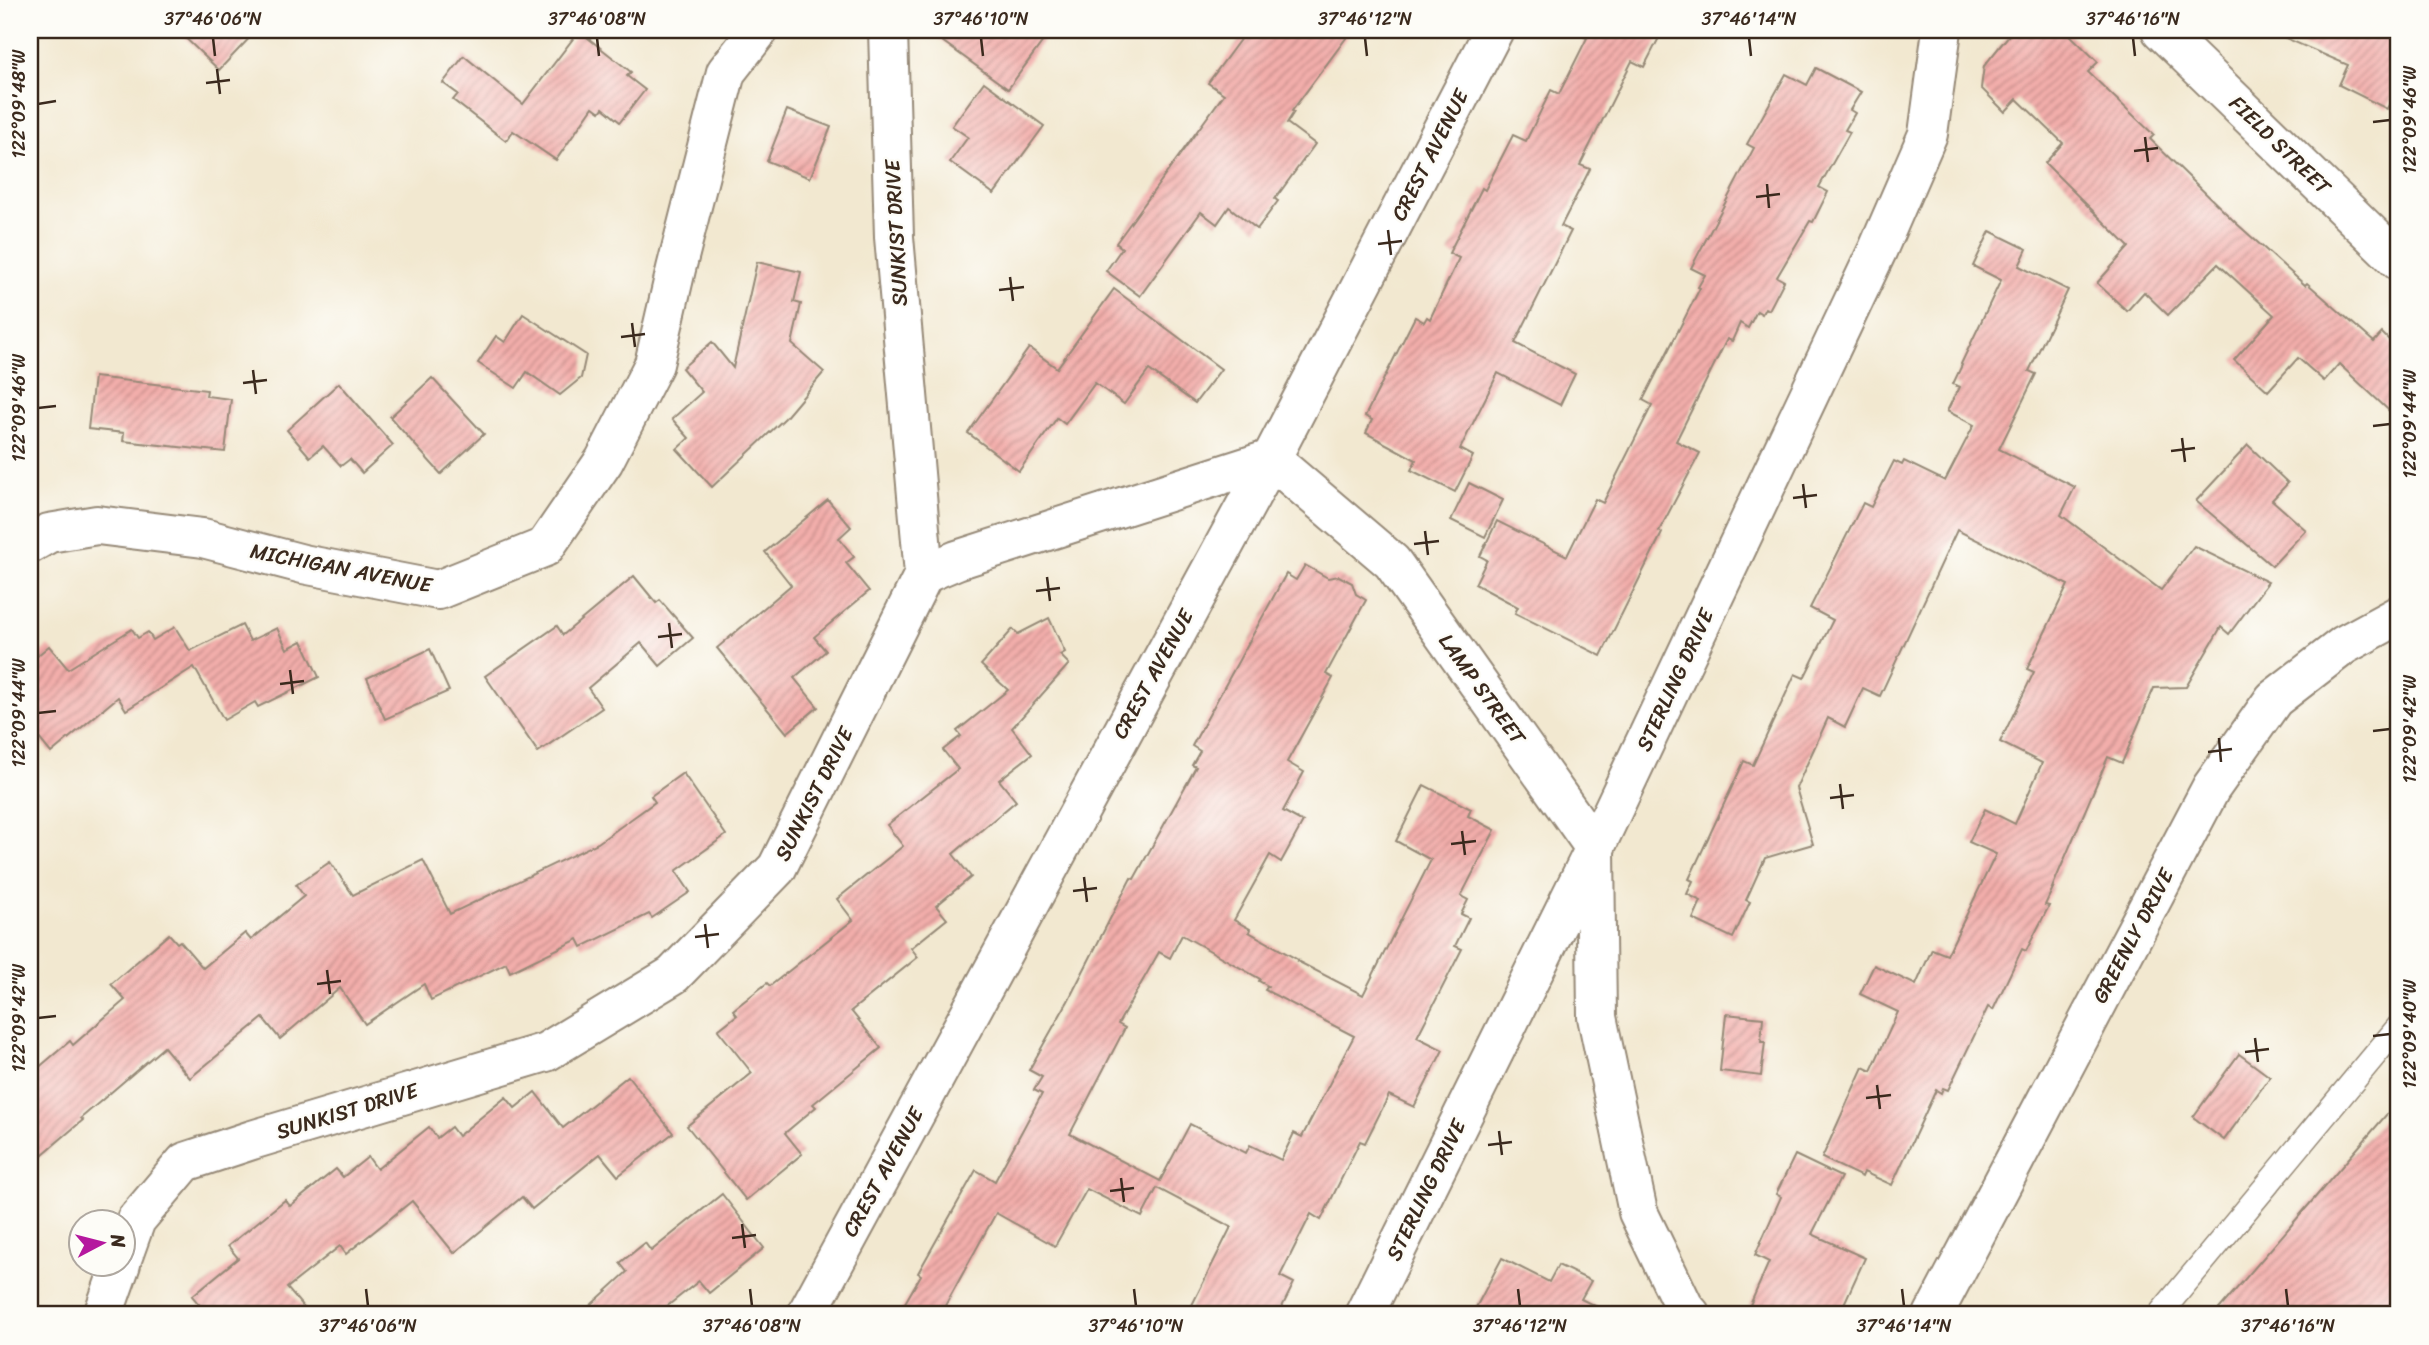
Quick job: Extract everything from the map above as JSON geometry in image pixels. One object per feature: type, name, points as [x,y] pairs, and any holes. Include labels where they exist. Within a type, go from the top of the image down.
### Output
[{"type":"street","name":"MICHIGAN AVENUE","points":[[30,544],[49,533],[97,525],[203,538],[303,564],[438,590],[545,547],[604,461],[654,364],[726,72],[759,30]]},
{"type":"street","name":"SUNKIST DRIVE","points":[[136,1220],[185,1162],[546,1052],[673,975],[777,868],[925,574],[894,237],[888,30]]},
{"type":"street","name":"CREST AVENUE","points":[[806,1315],[1271,459],[1494,30]]},
{"type":"street","name":"STERLING DRIVE","points":[[1364,1315],[1595,848],[1878,249],[1928,135],[1942,30]]},
{"type":"street","name":"FIELD STREET","points":[[2161,30],[2399,261]]},
{"type":"street","points":[[925,574],[970,556],[1271,459]]},
{"type":"street","name":"LAMP STREET","points":[[1271,459],[1392,562],[1595,848]]},
{"type":"street","name":"GREENLY DRIVE","points":[[1933,1315],[2211,788],[2274,699],[2344,645],[2399,615]]},
{"type":"street","points":[[1595,848],[1597,1017],[1638,1212],[1684,1307],[1691,1315]]},
{"type":"street","points":[[103,1315],[116,1278]]},
{"type":"lane","points":[[2159,1315],[2399,1026]]},
{"type":"building","points":[[177,30],[257,30],[219,70]]},
{"type":"building","points":[[927,30],[1051,30],[1008,89]]},
{"type":"building","points":[[1247,30],[1352,30],[1292,111],[1294,112],[1287,123],[1315,144],[1257,229],[1229,207],[1217,224],[1201,212],[1140,296],[1106,271],[1122,248],[1116,243],[1224,94],[1208,83]]},
{"type":"building","points":[[1571,30],[1663,30],[1644,67],[1632,61],[1580,165],[1590,169],[1561,226],[1571,231],[1515,343],[1575,374],[1560,405],[1498,373],[1460,449],[1473,456],[1455,492],[1411,470],[1416,460],[1366,433],[1372,420],[1365,416],[1415,317],[1424,322],[1427,317],[1430,319],[1459,258],[1449,253],[1513,135],[1526,141],[1551,90],[1559,94],[1587,38]]},
{"type":"building","points":[[2013,30],[2065,30],[2098,62],[2088,72],[2154,135],[2150,139],[2236,223],[2374,342],[2382,333],[2399,350],[2399,420],[2339,364],[2324,381],[2298,358],[2268,391],[2234,360],[2274,315],[2218,264],[2168,315],[2144,292],[2127,311],[2097,283],[2129,247],[2045,163],[2063,143],[2017,99],[2005,112],[1981,88],[1984,66]]},
{"type":"building","points":[[2267,30],[2399,30],[2399,83],[2387,109],[2339,85],[2348,65]]},
{"type":"building","points":[[579,31],[631,72],[627,76],[645,90],[620,122],[603,108],[600,112],[593,107],[556,160],[513,131],[506,141],[453,100],[458,94],[443,83],[464,56],[523,104]]},
{"type":"building","points":[[1816,68],[1861,92],[1850,110],[1855,113],[1845,130],[1850,132],[1819,187],[1828,192],[1813,222],[1810,221],[1777,277],[1784,281],[1769,310],[1765,308],[1762,314],[1757,311],[1748,328],[1740,323],[1732,341],[1727,339],[1676,441],[1700,453],[1659,531],[1662,533],[1601,656],[1515,613],[1518,607],[1475,584],[1487,560],[1480,556],[1497,521],[1567,556],[1595,499],[1603,503],[1652,405],[1643,400],[1705,275],[1691,268],[1754,148],[1747,144],[1786,74],[1807,85]]},
{"type":"building","points":[[984,82],[1044,126],[994,194],[950,162],[968,137],[952,126]]},
{"type":"building","points":[[787,110],[831,127],[810,178],[767,161]]},
{"type":"building","points":[[1990,231],[2027,249],[2019,266],[2068,290],[2029,371],[2036,374],[1999,449],[2075,487],[2061,515],[2161,590],[2194,546],[2268,582],[2229,634],[2221,627],[2186,687],[2154,688],[2122,763],[2108,757],[2045,905],[2049,906],[2026,951],[2022,949],[1993,1010],[1988,1007],[1948,1090],[1943,1088],[1941,1093],[1936,1090],[1892,1185],[1864,1172],[1862,1177],[1822,1158],[1863,1067],[1871,1071],[1898,1012],[1860,994],[1874,965],[1916,985],[1932,949],[1947,955],[1996,854],[1969,842],[1985,809],[2015,824],[2042,763],[2000,742],[2034,672],[2027,669],[2068,585],[1957,530],[1880,696],[1863,688],[1845,727],[1828,718],[1796,788],[1813,844],[1765,858],[1746,900],[1750,902],[1733,938],[1693,919],[1701,901],[1687,894],[1693,881],[1689,879],[1744,761],[1753,765],[1795,674],[1804,678],[1833,620],[1810,608],[1863,503],[1871,507],[1894,461],[1902,465],[1904,461],[1945,481],[1974,425],[1947,411],[1959,387],[1953,384],[1961,364],[2001,280],[1973,266]]},
{"type":"building","points":[[757,262],[801,272],[794,302],[801,304],[792,344],[824,372],[785,418],[712,487],[677,449],[689,438],[672,419],[702,392],[682,368],[712,342],[733,368]]},
{"type":"building","points":[[1114,289],[1221,369],[1195,403],[1149,370],[1124,404],[1095,383],[1065,424],[1057,418],[1019,471],[968,433],[1029,348],[1057,368]]},
{"type":"building","points":[[523,314],[586,355],[581,378],[560,395],[527,372],[516,388],[478,363],[496,336],[505,342]]},
{"type":"building","points":[[94,377],[207,390],[206,396],[231,399],[225,452],[123,441],[124,433],[88,429]]},
{"type":"building","points":[[432,378],[484,434],[441,474],[390,417]]},
{"type":"building","points":[[339,383],[393,445],[362,473],[350,459],[341,466],[323,446],[310,457],[287,430]]},
{"type":"building","points":[[2248,445],[2288,483],[2272,500],[2306,530],[2272,566],[2196,501]]},
{"type":"building","points":[[1469,483],[1503,500],[1485,537],[1451,520]]},
{"type":"building","points":[[828,500],[851,527],[839,538],[854,557],[846,563],[869,591],[814,637],[826,651],[794,678],[818,707],[787,733],[717,648],[791,585],[765,552]]},
{"type":"building","points":[[1305,565],[1328,578],[1339,576],[1352,583],[1356,594],[1366,600],[1326,674],[1333,678],[1287,762],[1304,772],[1283,811],[1303,822],[1281,862],[1270,855],[1234,920],[1297,961],[1363,995],[1431,860],[1396,841],[1424,785],[1471,809],[1468,816],[1495,830],[1461,896],[1468,900],[1461,914],[1469,918],[1455,946],[1462,949],[1417,1037],[1443,1050],[1414,1107],[1389,1095],[1365,1143],[1360,1141],[1321,1220],[1311,1214],[1280,1276],[1294,1283],[1278,1315],[1187,1315],[1231,1227],[1157,1188],[1142,1217],[1087,1189],[1055,1246],[996,1213],[940,1315],[898,1315],[921,1275],[918,1273],[976,1170],[995,1181],[1042,1094],[1034,1090],[1042,1077],[1029,1070],[1131,878],[1134,879],[1196,767],[1192,765],[1200,751],[1192,746],[1286,574],[1296,580]],"holes":[[[1182,935],[1260,979],[1259,981],[1268,986],[1265,990],[1354,1036],[1302,1137],[1294,1133],[1281,1160],[1250,1145],[1246,1153],[1190,1124],[1160,1181],[1070,1134],[1125,1028],[1118,1024],[1159,952],[1170,958]]]},
{"type":"building","points":[[634,576],[656,603],[660,600],[693,638],[660,666],[641,643],[588,688],[602,708],[538,752],[485,676],[557,626],[563,635]]},
{"type":"building","points":[[1049,618],[1065,652],[1060,655],[1069,664],[1012,728],[1032,754],[999,780],[1016,801],[953,854],[971,877],[936,906],[947,919],[911,948],[918,957],[851,1011],[881,1048],[813,1104],[816,1107],[785,1133],[802,1154],[746,1200],[687,1126],[752,1073],[718,1030],[737,1015],[733,1010],[767,983],[770,986],[853,920],[837,899],[903,846],[887,825],[958,769],[943,750],[961,736],[957,731],[1008,690],[981,665],[1013,629],[1018,634]]},
{"type":"building","points":[[242,625],[250,641],[277,628],[287,649],[302,641],[319,677],[258,707],[255,702],[224,720],[194,667],[126,710],[118,697],[51,753],[30,727],[30,662],[49,646],[68,669],[132,629],[138,638],[148,632],[153,640],[175,627],[190,651]]},
{"type":"building","points":[[430,649],[449,691],[385,719],[367,678]]},
{"type":"building","points":[[683,773],[726,835],[676,871],[690,892],[652,918],[649,914],[582,947],[578,939],[510,972],[506,963],[431,1000],[424,984],[365,1024],[340,988],[280,1039],[263,1018],[190,1078],[164,1047],[30,1165],[30,1075],[70,1041],[73,1045],[125,1000],[111,984],[169,934],[177,943],[180,941],[203,968],[245,933],[251,940],[304,896],[296,885],[330,862],[353,895],[423,860],[450,914],[598,843],[655,802],[651,796]]},
{"type":"building","points":[[1726,1014],[1763,1018],[1761,1042],[1765,1042],[1761,1076],[1720,1071]]},
{"type":"building","points":[[2239,1054],[2270,1077],[2224,1140],[2193,1117]]},
{"type":"building","points":[[628,1076],[673,1133],[618,1176],[600,1154],[532,1209],[522,1197],[454,1253],[412,1201],[346,1254],[340,1246],[287,1288],[310,1315],[208,1315],[192,1296],[238,1258],[228,1246],[285,1200],[290,1206],[336,1169],[343,1177],[368,1157],[377,1169],[429,1127],[437,1138],[451,1127],[458,1136],[506,1097],[515,1108],[535,1092],[563,1128]]},
{"type":"building","points":[[2399,1100],[2399,1315],[2214,1315]]},
{"type":"building","points":[[1795,1155],[1841,1177],[1812,1234],[1865,1258],[1839,1315],[1772,1315],[1750,1305],[1769,1262],[1755,1255],[1781,1197],[1776,1194]]},
{"type":"building","points":[[722,1194],[764,1248],[709,1293],[699,1281],[656,1315],[580,1315],[627,1272],[620,1263],[645,1243],[651,1251]]},
{"type":"building","points":[[1502,1258],[1549,1282],[1558,1265],[1591,1281],[1581,1299],[1613,1315],[1472,1315]]}]
